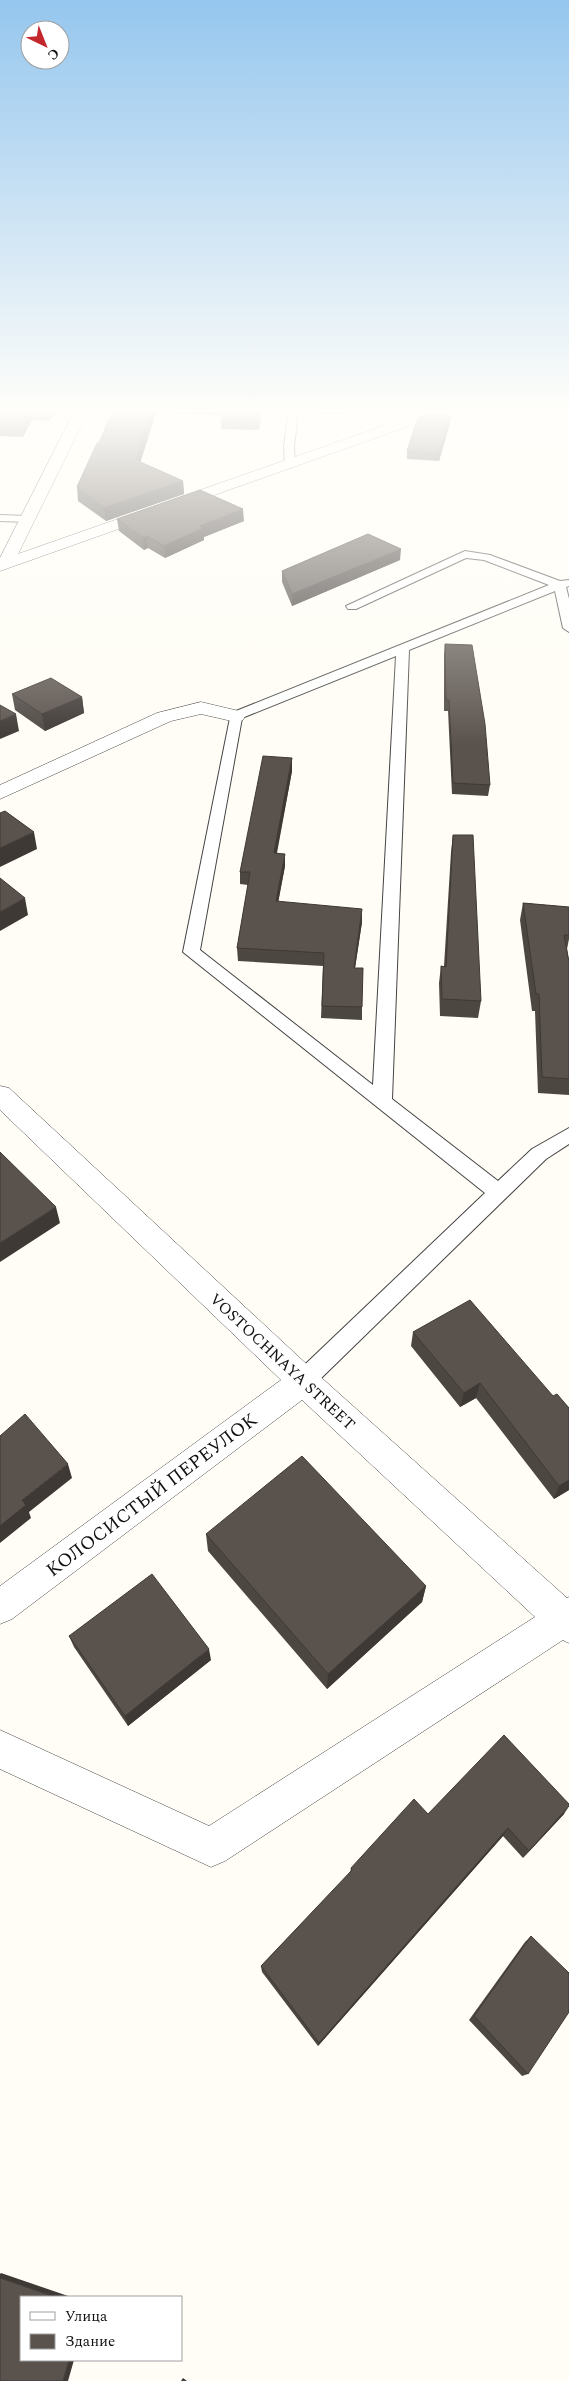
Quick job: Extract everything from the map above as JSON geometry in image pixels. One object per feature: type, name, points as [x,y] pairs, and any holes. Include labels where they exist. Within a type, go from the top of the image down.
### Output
[{"type":"street","points":[[3,565],[26,523]]},
{"type":"street","points":[[3,565],[123,523]]},
{"type":"street","points":[[0,793],[164,717],[201,708],[236,716]]},
{"type":"street","name":"VOSTOCHNAYA STREET","points":[[0,1095],[303,1381],[567,1619]]},
{"type":"street","name":"КОЛОСИСТЫЙ ПЕРЕУЛОК","points":[[0,1607],[303,1381]]},
{"type":"street","points":[[0,1749],[211,1847],[567,1619]]},
{"type":"lane","points":[[352,606],[465,554],[486,558],[565,583]]},
{"type":"lane","points":[[565,583],[569,628]]},
{"type":"lane","points":[[499,1193],[191,952],[236,716],[565,583]]},
{"type":"lane","points":[[382,1102],[403,648]]},
{"type":"lane","points":[[303,1381],[539,1154],[569,1136]]},
{"type":"building","points":[[123,523],[207,523],[200,526],[203,528],[164,546],[147,536],[143,538]]},
{"type":"building","points":[[368,534],[401,549],[292,594],[282,571]]},
{"type":"building","points":[[445,644],[472,645],[485,724],[490,785],[453,783],[449,700],[446,700]]},
{"type":"building","points":[[51,678],[82,697],[42,714],[12,694]]},
{"type":"building","points":[[0,705],[16,714],[0,721]]},
{"type":"building","points":[[263,756],[292,758],[274,853],[285,854],[276,901],[362,909],[354,968],[363,968],[362,1007],[322,1006],[324,953],[237,948],[250,872],[240,872]]},
{"type":"building","points":[[5,811],[34,832],[0,848],[0,813]]},
{"type":"building","points":[[453,835],[473,835],[481,1001],[442,999],[441,966],[446,967]]},
{"type":"building","points":[[0,878],[25,898],[0,912]]},
{"type":"building","points":[[523,903],[569,907],[569,935],[564,935],[569,962],[569,1079],[542,1077],[539,994],[536,994]]},
{"type":"building","points":[[0,1152],[56,1207],[0,1243]]},
{"type":"building","points":[[470,1300],[553,1396],[557,1394],[569,1408],[569,1480],[559,1486],[480,1383],[464,1393],[413,1332]]},
{"type":"building","points":[[25,1414],[68,1464],[22,1500],[26,1505],[0,1526],[0,1436]]},
{"type":"building","points":[[302,1456],[426,1586],[328,1674],[206,1534]]},
{"type":"building","points":[[152,1574],[209,1649],[125,1716],[69,1636]]},
{"type":"building","points":[[504,1735],[569,1806],[529,1851],[508,1828],[319,2043],[261,1966],[352,1870],[351,1868],[414,1799],[428,1814]]},
{"type":"building","points":[[531,1936],[569,1973],[569,2012],[528,2074],[474,2016]]},
{"type":"building","points":[[0,2278],[52,2296],[20,2296],[20,2361],[69,2361],[63,2381],[0,2381]]}]
